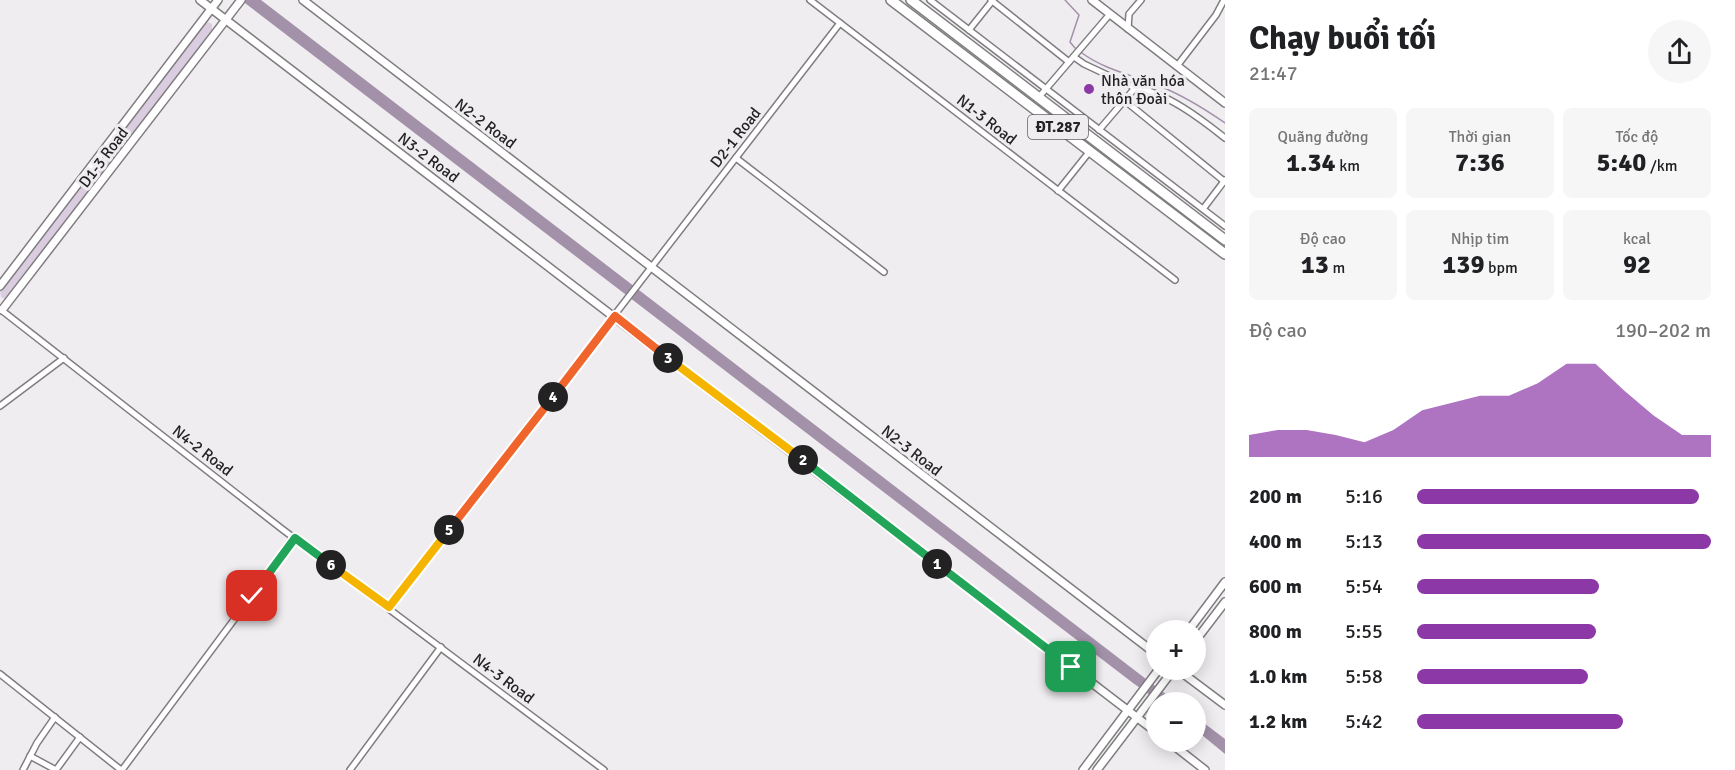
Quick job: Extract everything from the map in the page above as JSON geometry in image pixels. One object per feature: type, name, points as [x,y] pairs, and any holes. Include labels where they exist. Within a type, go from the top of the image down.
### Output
[{"type":"main road","name":"ĐT.287","points":[[891,0],[1225,254]]},
{"type":"main road","name":"ĐT.287","points":[[911,0],[1225,240]]},
{"type":"street","name":"N3-2 Road","points":[[200,0],[1146,724]]},
{"type":"street","name":"D1-3 Road","points":[[0,286],[218,0]]},
{"type":"street","name":"D1-3 Road","points":[[1,310],[241,0]]},
{"type":"street","name":"N2-2 Road","points":[[303,0],[652,268]]},
{"type":"street","name":"N1-3 Road","points":[[810,0],[1175,280]]},
{"type":"street","points":[[930,0],[1225,226]]},
{"type":"street","points":[[969,30],[992,0],[1071,59],[1135,88],[1147,90],[1200,118],[1225,138]]},
{"type":"street","points":[[1092,0],[1225,103]]},
{"type":"street","points":[[1128,29],[1129,14],[1141,0]]},
{"type":"street","points":[[1177,66],[1216,15],[1224,0]]},
{"type":"street","points":[[1039,97],[1110,14]]},
{"type":"street","name":"D2-1 Road","points":[[389,607],[840,23]]},
{"type":"street","points":[[1099,130],[1135,88]]},
{"type":"street","points":[[1124,100],[1225,181],[1203,209]]},
{"type":"street","points":[[1058,191],[1090,151]]},
{"type":"street","points":[[736,158],[884,272]]},
{"type":"street","name":"N2-3 Road","points":[[652,268],[1146,646]]},
{"type":"street","name":"N4-2 Road","points":[[1,310],[295,538],[389,607]]},
{"type":"street","points":[[0,406],[64,358]]},
{"type":"street","points":[[0,674],[121,770],[295,538]]},
{"type":"street","points":[[1196,620],[1225,582]]},
{"type":"street","points":[[1206,627],[1225,602]]},
{"type":"street","name":"N4-3 Road","points":[[389,607],[604,770]]},
{"type":"street","points":[[350,770],[441,647]]},
{"type":"street","points":[[1083,770],[1151,680]]},
{"type":"street","points":[[1097,770],[1167,680]]},
{"type":"street","points":[[1191,680],[1225,705]]},
{"type":"street","points":[[23,770],[54,717]]},
{"type":"street","points":[[30,756],[56,770],[80,737]]},
{"type":"street","points":[[1182,752],[1205,770]]},
{"type":"shaded area","points":[[241,0],[261,0],[1163,692],[1146,692]]},
{"type":"shaded area","points":[[208,22],[212,24],[212,30],[8,297],[5,299],[1,297],[0,291]]},
{"type":"shaded area","points":[[1206,725],[1225,739],[1225,754],[1206,738]]},
{"type":"waterway","points":[[1065,0],[1079,15],[1070,42],[1075,48]]},
{"type":"waterway","points":[[1082,53],[1107,67],[1180,95],[1225,123]]},
{"type":"place","name":"Nhà văn hóa thôn Đoài","points":[[1089,89]]},
{"type":"route","points":[[252,596],[295,538],[389,607],[615,316],[1071,667]]}]
